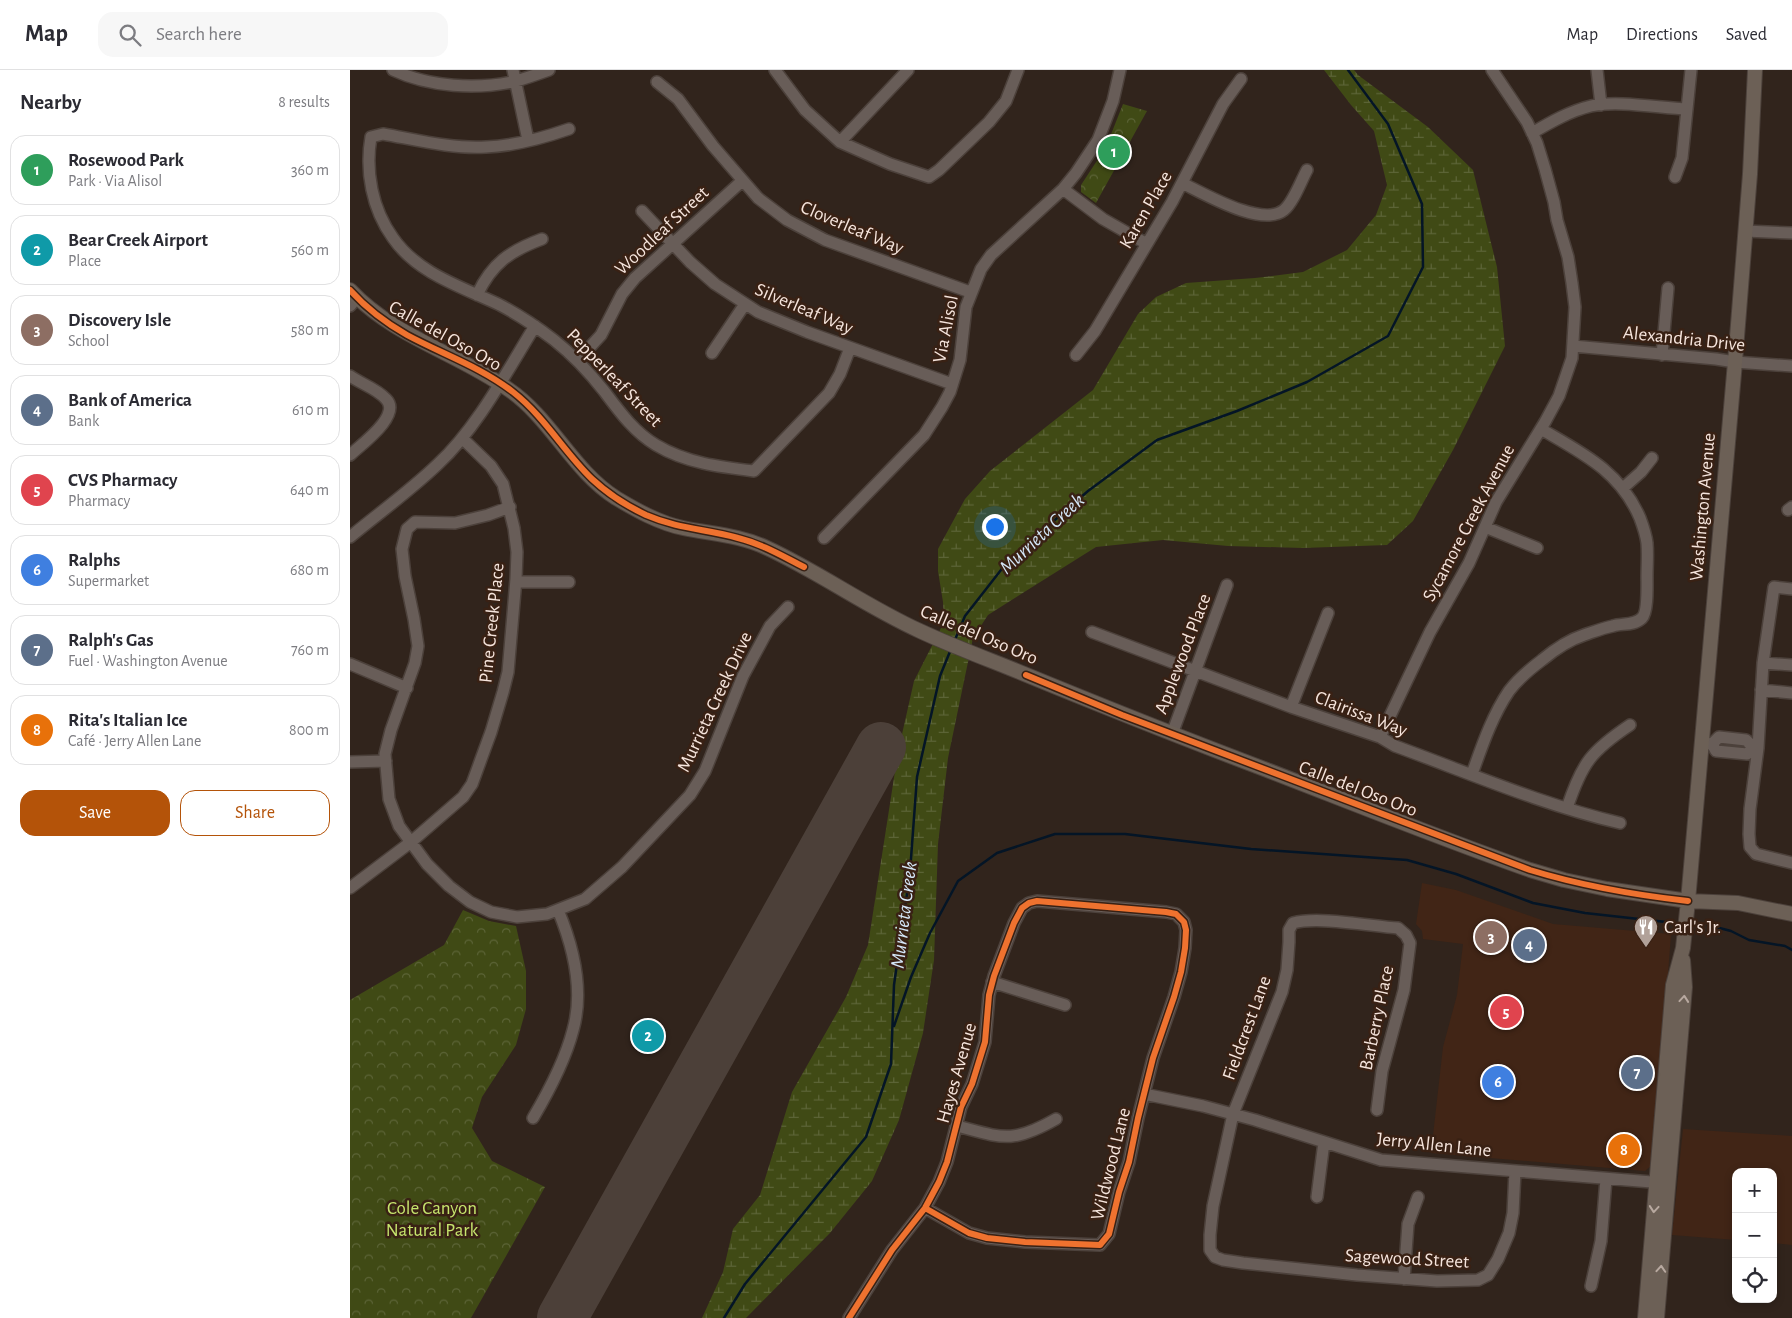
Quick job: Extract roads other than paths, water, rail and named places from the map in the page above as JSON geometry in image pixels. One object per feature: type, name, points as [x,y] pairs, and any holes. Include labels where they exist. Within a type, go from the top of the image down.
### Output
[{"type":"main road","name":"Washington Avenue","points":[[1657,1318],[1663,1183],[1673,1072],[1674,1032],[1670,1029],[1673,985],[1682,948],[1707,744],[1755,70]]},
{"type":"main road","name":"Calle del Oso Oro","points":[[352,298],[407,335],[468,364],[513,392],[538,415],[593,480],[629,506],[658,520],[680,527],[738,538],[764,546],[857,599],[918,630],[1122,715],[1530,870],[1564,880],[1607,889],[1688,901],[1738,903],[1792,914]]},
{"type":"main road","name":"Washington Avenue","points":[[1645,1318],[1663,1183],[1673,1139],[1671,1086],[1686,987],[1682,948]]},
{"type":"street","points":[[393,70],[413,77],[445,84],[486,85],[514,76],[549,70]]},
{"type":"street","points":[[840,142],[908,70]]},
{"type":"street","points":[[778,71],[805,110],[840,142],[890,164],[929,177],[939,170],[989,122],[1006,101],[1018,70]]},
{"type":"street","name":"Via Alisol","points":[[824,538],[924,435],[942,407],[960,360],[966,307],[970,292],[981,269],[991,255],[1063,189],[1076,173],[1098,140],[1113,101],[1120,70]]},
{"type":"street","name":"Sycamore Creek Avenue","points":[[1380,737],[1408,675],[1469,563],[1496,502],[1559,396],[1572,358],[1575,308],[1568,257],[1545,169],[1532,133],[1513,100],[1492,70]]},
{"type":"street","points":[[1597,70],[1601,105]]},
{"type":"street","points":[[1675,177],[1682,158],[1691,70]]},
{"type":"street","points":[[514,76],[528,140],[569,129]]},
{"type":"street","name":"Karen Place","points":[[1076,355],[1095,331],[1182,183],[1223,104],[1241,79]]},
{"type":"street","name":"Cloverleaf Way","points":[[658,82],[678,99],[713,146],[758,198],[787,220],[809,232],[851,250],[970,292]]},
{"type":"street","points":[[1532,133],[1564,115],[1591,106],[1611,104],[1687,110]]},
{"type":"street","name":"Pepperleaf Street","points":[[528,140],[487,147],[461,147],[383,134],[371,137],[368,153],[371,186],[379,215],[392,237],[410,258],[448,282],[506,308],[535,326],[578,360],[630,423],[655,445],[686,459],[754,471],[829,392],[840,374],[850,348]]},
{"type":"street","points":[[1182,183],[1238,210],[1253,214],[1272,214],[1282,212],[1288,206],[1306,170]]},
{"type":"street","name":"Woodleaf Street","points":[[578,360],[601,335],[628,285],[742,180]]},
{"type":"street","points":[[1063,189],[1102,219],[1147,244]]},
{"type":"street","name":"Silverleaf Way","points":[[642,211],[672,244],[715,284],[745,304],[773,319],[952,384]]},
{"type":"street","points":[[1745,231],[1792,233]]},
{"type":"street","points":[[476,295],[490,272],[503,259],[518,249],[542,239]]},
{"type":"street","points":[[1662,354],[1668,288]]},
{"type":"street","points":[[712,353],[745,304]]},
{"type":"street","points":[[350,537],[439,463],[462,438],[535,326]]},
{"type":"street","name":"Alexandria Drive","points":[[1573,346],[1792,366]]},
{"type":"street","points":[[350,376],[387,399],[391,407],[390,414],[383,423],[350,455]]},
{"type":"street","points":[[1472,774],[1501,704],[1510,690],[1526,673],[1553,651],[1581,636],[1614,625],[1632,623],[1642,618],[1645,611],[1647,542],[1635,507],[1623,488],[1600,465],[1541,429]]},
{"type":"street","name":"Pine Creek Place","points":[[350,888],[411,842],[463,797],[472,784],[491,732],[506,678],[516,582],[517,552],[510,507],[503,484],[491,466],[462,438]]},
{"type":"street","points":[[1623,488],[1641,472],[1652,458]]},
{"type":"street","name":"Murrieta Creek Drive","points":[[510,507],[455,524],[415,522],[407,529],[402,549],[418,646],[415,663],[391,730],[385,754],[389,799],[399,826],[427,864],[449,886],[470,902],[491,912],[517,917],[547,914],[585,899],[622,867],[690,795],[704,770],[743,676],[770,626],[788,606]]},
{"type":"street","points":[[1485,526],[1537,548]]},
{"type":"street","points":[[516,582],[568,582]]},
{"type":"street","name":"Applewood Place","points":[[1172,734],[1227,586]]},
{"type":"street","points":[[1792,589],[1774,587],[1763,663],[1750,809],[1750,848],[1756,854],[1792,863]]},
{"type":"street","points":[[1292,707],[1328,613]]},
{"type":"street","name":"Clairissa Way","points":[[1092,632],[1292,707],[1380,737],[1395,746],[1472,774],[1587,815],[1620,823]]},
{"type":"street","points":[[1763,663],[1792,665]]},
{"type":"street","points":[[350,664],[407,688]]},
{"type":"street","points":[[1761,690],[1792,692]]},
{"type":"street","points":[[1567,808],[1575,784],[1586,763],[1597,750],[1630,725]]},
{"type":"street","points":[[1718,737],[1746,740],[1756,748],[1747,754],[1716,750],[1707,744],[1718,737]]},
{"type":"street","points":[[1738,753],[1740,739]]},
{"type":"street","points":[[350,762],[386,761]]},
{"type":"street","name":"Hayes Avenue","points":[[849,1318],[892,1250],[925,1208],[939,1182],[947,1162],[962,1107],[985,1042],[989,994],[992,982],[1014,923],[1022,908],[1029,903],[1049,902],[1176,914]]},
{"type":"street","points":[[533,1118],[551,1086],[574,1029],[576,972],[565,925],[558,910]]},
{"type":"street","name":"Wildwood Lane","points":[[925,1208],[969,1233],[987,1238],[1025,1242],[1100,1244],[1109,1234],[1119,1192],[1129,1162],[1153,1058],[1181,972],[1186,930],[1184,922],[1176,914]]},
{"type":"street","name":"Fieldcrest Lane","points":[[1215,1257],[1210,1250],[1213,1206],[1233,1114],[1282,992],[1290,942],[1288,930],[1293,923],[1301,921],[1398,928],[1406,935]]},
{"type":"street","name":"Barberry Place","points":[[1377,1110],[1382,1071],[1404,990],[1410,943],[1406,935]]},
{"type":"street","points":[[992,982],[1065,1004]]},
{"type":"street","name":"Jerry Allen Lane","points":[[1144,1094],[1233,1114],[1381,1160],[1663,1183]]},
{"type":"street","points":[[957,1126],[990,1136],[1010,1137],[1024,1135],[1056,1119]]},
{"type":"street","points":[[1316,1197],[1324,1142]]},
{"type":"street","name":"Sagewood Street","points":[[1215,1257],[1223,1260],[1253,1264],[1357,1275],[1437,1281],[1478,1280],[1488,1275],[1498,1259],[1509,1233],[1513,1213],[1515,1171]]},
{"type":"street","points":[[1591,1286],[1601,1241],[1606,1178]]},
{"type":"street","points":[[1404,1279],[1408,1224],[1418,1197]]},
{"type":"waterway","name":"Murrieta Creek","points":[[954,642],[965,616],[1008,561],[1088,491],[1157,440],[1237,411],[1307,382],[1388,336],[1423,267],[1422,204],[1388,124],[1348,70]]},
{"type":"waterway","name":"Murrieta Creek","points":[[724,1318],[745,1284],[866,1137],[891,1064],[894,985],[910,872],[917,777],[940,676],[951,649]]},
{"type":"waterway","points":[[894,1026],[911,977],[930,933],[958,881],[997,853],[1055,834],[1125,834],[1251,849],[1407,860],[1456,874],[1533,903],[1585,913],[1666,922]]},
{"type":"waterway","points":[[1708,925],[1731,931],[1749,940],[1785,946],[1792,950]]},
{"type":"place","name":"Rosewood Park","points":[[1114,152]]},
{"type":"place","name":"Discovery Isle","points":[[1491,937]]},
{"type":"place","name":"Bank of America","points":[[1529,945]]},
{"type":"place","name":"Carl's Jr.","points":[[1646,948]]},
{"type":"place","name":"CVS Pharmacy","points":[[1506,1012]]},
{"type":"place","name":"Bear Creek Airport","points":[[648,1036]]},
{"type":"place","name":"Ralph's Gas","points":[[1637,1073]]},
{"type":"place","name":"Ralphs","points":[[1498,1082]]},
{"type":"place","name":"Rita's Italian Ice","points":[[1624,1150]]},
{"type":"park label","name":"Cole Canyon Natural Park","points":[[432,1219]]}]
